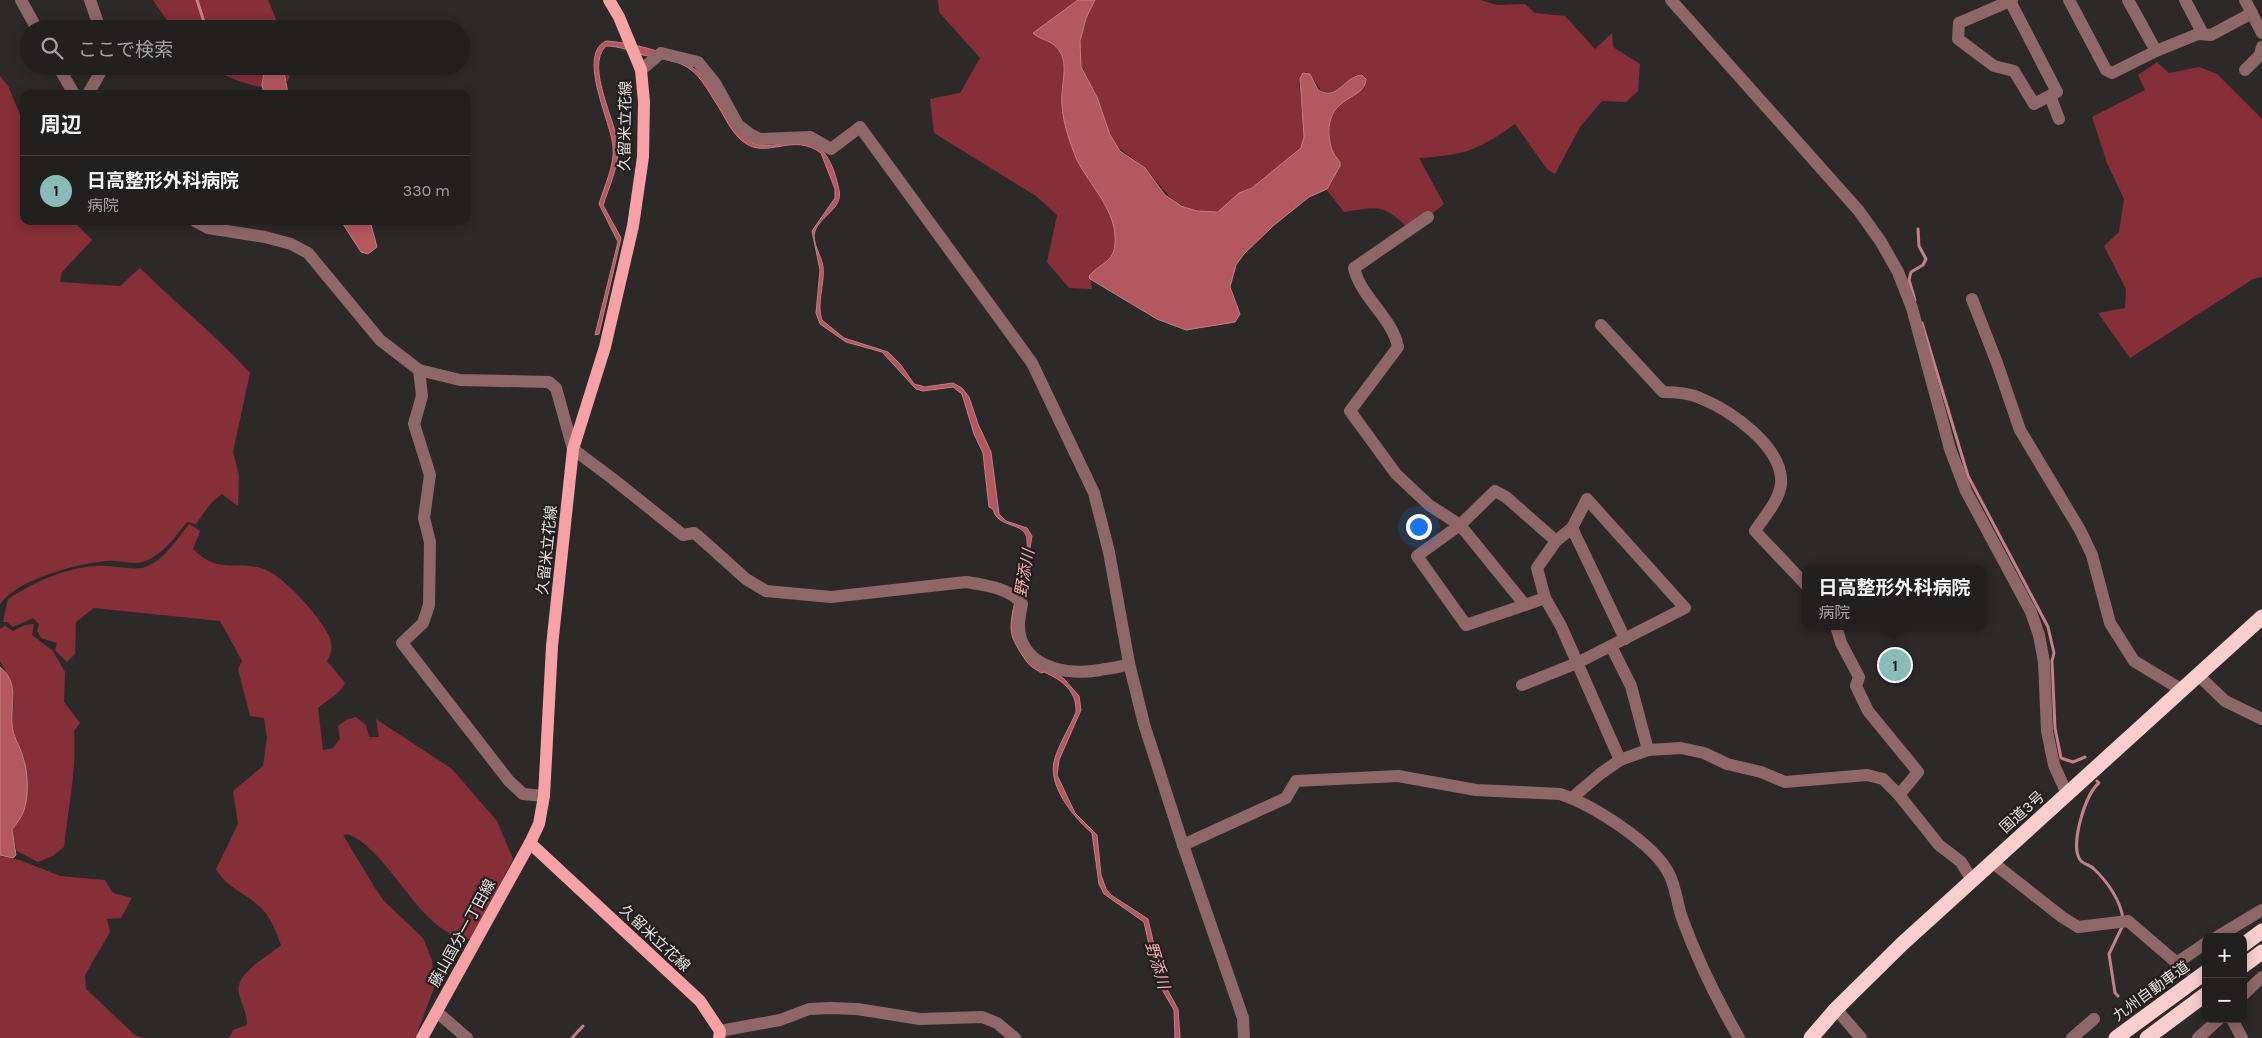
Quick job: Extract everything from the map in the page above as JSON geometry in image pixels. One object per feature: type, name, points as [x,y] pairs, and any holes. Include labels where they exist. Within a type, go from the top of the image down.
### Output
[{"type":"highway","name":"国道3号","points":[[1811,1038],[1836,1009],[1972,880],[2262,617]]},
{"type":"highway","points":[[2247,942],[2262,931]]},
{"type":"highway","points":[[2247,963],[2262,952]]},
{"type":"highway","name":"九州自動車道","points":[[2116,1038],[2202,975]]},
{"type":"highway","points":[[2147,1038],[2202,997]]},
{"type":"main road","name":"久留米立花線","points":[[608,0],[619,17],[641,70],[644,102],[643,157],[633,226],[605,347],[573,449],[552,646],[544,796],[539,824],[530,843],[700,1001],[720,1035]]},
{"type":"main road","name":"藤山国分一丁田線","points":[[422,1038],[530,843]]},
{"type":"street","points":[[21,0],[32,20]]},
{"type":"street","points":[[90,0],[97,20]]},
{"type":"street","points":[[1671,0],[1859,211],[1881,242],[1898,272],[1912,308],[1950,449],[1966,491],[2017,584],[2039,635],[2044,662],[2047,731],[2054,765],[2066,794]]},
{"type":"street","points":[[2011,0],[2057,92],[2034,104],[2014,71],[1994,66],[1958,39],[1959,23],[2011,0]]},
{"type":"street","points":[[2069,0],[2106,70],[2112,73],[2156,51],[2198,34],[2210,35],[2252,13]]},
{"type":"street","points":[[2128,0],[2156,51]]},
{"type":"street","points":[[2185,0],[2203,34]]},
{"type":"street","points":[[2245,0],[2262,33]]},
{"type":"street","points":[[2245,70],[2260,55],[2262,47]]},
{"type":"street","points":[[641,70],[661,53],[698,62],[715,83],[738,125],[760,139],[810,137],[832,148],[860,127],[1032,362],[1094,493],[1109,552],[1129,663],[1144,724],[1183,845],[1244,1018],[1244,1038]]},
{"type":"street","points":[[63,75],[72,90]]},
{"type":"street","points":[[90,90],[99,75]]},
{"type":"street","points":[[2050,96],[2059,119]]},
{"type":"street","points":[[1428,217],[1354,268],[1357,280],[1395,335],[1398,347],[1350,411],[1396,474],[1429,505],[1460,525],[1526,605]]},
{"type":"street","points":[[203,225],[208,228],[291,244],[308,253],[380,340],[419,370],[460,380],[549,382],[556,388],[573,449],[683,535],[694,533],[746,579],[766,591],[832,597],[966,582],[987,585],[1017,597],[1022,604],[1021,638],[1031,657],[1041,664],[1076,672],[1090,672],[1129,663]]},
{"type":"street","points":[[1972,299],[2020,430],[2080,530],[2092,555],[2110,623],[2134,661],[2182,690]]},
{"type":"street","points":[[1601,325],[1663,392],[1676,392],[1699,397],[1724,409],[1757,436],[1777,460],[1781,483],[1775,500],[1755,531],[1802,581]]},
{"type":"street","points":[[419,370],[422,396],[414,424],[430,475],[424,518],[430,542],[428,605],[427,616],[423,622],[402,643],[509,781],[523,794],[544,796]]},
{"type":"street","points":[[1545,598],[1466,625],[1417,556],[1460,525],[1495,491],[1506,497],[1556,541]]},
{"type":"street","points":[[1522,685],[1577,663],[1685,608],[1587,499],[1572,528],[1556,541],[1537,568],[1545,598],[1561,626],[1577,663],[1620,760]]},
{"type":"street","points":[[1572,528],[1625,639]]},
{"type":"street","points":[[1837,630],[1841,643],[1859,677],[1856,686],[1868,711],[1918,772],[1899,796]]},
{"type":"street","points":[[1612,646],[1631,686],[1648,750]]},
{"type":"street","points":[[2198,675],[2225,700],[2262,719]]},
{"type":"street","points":[[1572,798],[1620,760],[1648,750],[1680,748],[1704,753],[1727,764],[1762,772],[1785,782],[1867,775],[1883,779],[1939,845],[1961,862],[1972,880]]},
{"type":"street","points":[[1183,845],[1286,798],[1296,780],[1398,776],[1476,790],[1560,794],[1572,798],[1634,836],[1650,849],[1669,873],[1686,926],[1719,1004],[1739,1038]]},
{"type":"street","points":[[1992,862],[2062,917],[2078,927],[2124,921],[2182,966],[2202,948]]},
{"type":"street","points":[[2224,933],[2262,910]]},
{"type":"street","points":[[2247,991],[2262,977]]},
{"type":"street","points":[[720,1035],[780,1020],[809,1009],[830,1008],[857,1009],[920,1019],[982,1017],[997,1023],[1015,1038]]},
{"type":"street","points":[[1836,1009],[1861,1038]]},
{"type":"street","points":[[437,1012],[467,1038]]},
{"type":"street","points":[[2072,1038],[2094,1019]]},
{"type":"street","points":[[2198,1038],[2215,1023]]},
{"type":"street","points":[[2234,1023],[2242,1038]]},
{"type":"shaded area","points":[[153,0],[268,0],[276,20],[167,20]]},
{"type":"shaded area","points":[[938,0],[1078,0],[1061,15],[1034,32],[1048,40],[1061,54],[1064,71],[1062,100],[1064,118],[1072,145],[1084,170],[1110,214],[1113,224],[1115,233],[1114,249],[1109,259],[1090,276],[1092,289],[1069,288],[1047,262],[1057,215],[1036,196],[934,133],[930,99],[960,93],[980,58],[939,12]]},
{"type":"shaded area","points":[[1095,0],[1480,0],[1497,5],[1525,4],[1535,13],[1565,16],[1595,49],[1612,33],[1613,47],[1640,64],[1638,91],[1626,102],[1602,101],[1580,127],[1555,174],[1547,169],[1515,124],[1480,146],[1470,150],[1448,155],[1419,158],[1444,204],[1428,217],[1407,227],[1385,210],[1372,208],[1344,212],[1326,189],[1340,165],[1330,152],[1330,116],[1340,104],[1365,87],[1366,78],[1362,74],[1356,76],[1339,89],[1329,92],[1321,91],[1310,74],[1306,72],[1301,75],[1299,82],[1304,139],[1302,148],[1255,187],[1239,193],[1220,211],[1197,211],[1175,203],[1146,169],[1114,144],[1107,131],[1097,96],[1081,67],[1079,43],[1084,22]]},
{"type":"shaded area","points":[[2157,62],[2169,73],[2199,67],[2217,74],[2262,119],[2262,277],[2253,279],[2130,358],[2098,313],[2125,308],[2126,289],[2104,246],[2119,232],[2124,199],[2107,163],[2092,117],[2145,90],[2138,75]]},
{"type":"shaded area","points":[[225,75],[290,75],[283,84],[274,87],[262,87]]},
{"type":"shaded area","points":[[0,76],[8,86],[20,114],[20,225],[77,225],[92,240],[62,272],[60,282],[120,286],[140,268],[224,346],[250,373],[233,452],[239,475],[238,506],[222,494],[211,503],[196,524],[187,522],[167,546],[149,560],[134,563],[116,561],[95,562],[65,569],[20,587],[0,604]]},
{"type":"shaded area","points":[[189,524],[200,531],[193,549],[202,557],[218,564],[251,566],[270,572],[280,578],[300,597],[324,628],[330,639],[331,646],[327,661],[345,683],[336,694],[318,708],[323,750],[333,748],[340,739],[338,726],[346,720],[356,717],[366,725],[369,737],[379,737],[376,719],[452,769],[497,821],[513,859],[473,939],[455,936],[438,926],[422,911],[378,857],[363,843],[347,834],[343,835],[384,901],[423,938],[432,960],[434,988],[415,1038],[229,1038],[233,1030],[247,1025],[239,994],[239,986],[242,979],[253,966],[281,945],[271,922],[263,910],[226,882],[216,869],[238,824],[233,791],[263,766],[267,738],[264,718],[250,716],[238,669],[242,661],[220,621],[94,608],[76,622],[75,654],[67,662],[55,650],[57,643],[41,638],[37,631],[39,624],[33,618],[13,627],[7,622],[3,622],[8,599],[29,587],[51,576],[74,569],[103,566],[141,568],[148,566],[162,557]]},
{"type":"shaded area","points":[[34,624],[32,635],[53,651],[65,672],[64,702],[80,723],[74,731],[73,774],[64,847],[53,856],[38,862],[17,851],[12,832],[23,810],[25,760],[12,729],[14,698],[10,679],[0,661],[0,629],[5,626],[13,631],[25,625]]},
{"type":"shaded area","points":[[0,856],[20,860],[60,876],[105,880],[113,893],[132,898],[121,918],[107,919],[110,932],[85,975],[86,989],[136,1036],[145,1038],[0,1038]]},
{"type":"water","points":[[1078,0],[1095,0],[1086,18],[1080,41],[1081,67],[1097,97],[1110,135],[1120,151],[1145,168],[1165,195],[1181,206],[1197,211],[1218,212],[1239,193],[1252,188],[1301,148],[1304,137],[1300,78],[1303,73],[1310,74],[1318,90],[1325,93],[1336,91],[1356,76],[1362,75],[1366,79],[1360,91],[1340,105],[1330,121],[1329,134],[1331,146],[1333,153],[1340,162],[1340,166],[1327,189],[1309,197],[1273,226],[1244,254],[1236,265],[1230,287],[1240,314],[1235,322],[1186,330],[1157,319],[1090,279],[1089,276],[1111,257],[1115,246],[1114,227],[1106,207],[1077,160],[1067,133],[1062,105],[1063,58],[1054,45],[1033,33]]},
{"type":"water","name":"野添川","points":[[606,41],[646,48],[687,64],[706,80],[742,133],[759,145],[796,142],[809,143],[821,149],[831,164],[839,190],[838,202],[818,225],[814,235],[823,267],[820,301],[822,320],[844,338],[888,352],[901,365],[914,384],[925,387],[953,383],[962,388],[969,397],[978,424],[991,452],[999,514],[1006,521],[1027,528],[1032,536],[1015,635],[1065,680],[1079,696],[1081,710],[1059,760],[1057,775],[1075,813],[1097,835],[1101,875],[1106,889],[1111,895],[1148,919],[1162,980],[1178,1009],[1180,1038],[1175,1038],[1174,1010],[1157,981],[1144,922],[1104,894],[1099,884],[1092,833],[1077,818],[1063,799],[1054,778],[1055,758],[1076,712],[1076,705],[1067,687],[1057,679],[1044,672],[1041,673],[1028,664],[1013,638],[1012,615],[1025,563],[1027,540],[1022,530],[1000,520],[993,509],[989,507],[983,453],[974,434],[962,394],[953,387],[923,391],[916,389],[882,352],[846,342],[820,324],[816,313],[820,270],[812,231],[835,198],[835,189],[821,153],[811,147],[801,145],[763,148],[745,143],[733,131],[693,71],[672,61],[606,46],[600,55],[600,81],[617,138],[618,156],[603,205],[621,238],[599,334],[595,335],[618,242],[599,204],[611,168],[613,154],[611,136],[598,91],[594,60],[598,49]]},
{"type":"water","points":[[264,75],[285,75],[287,90],[263,90]]},
{"type":"water","points":[[344,225],[371,225],[377,247],[368,254],[361,252]]},
{"type":"water","points":[[0,667],[10,679],[12,686],[12,728],[25,763],[27,776],[26,804],[22,815],[12,830],[16,855],[13,858],[0,855]]},
{"type":"waterway","points":[[197,0],[203,20]]},
{"type":"waterway","points":[[1915,300],[1909,280],[1911,272],[1923,265],[1926,259],[1919,246],[1918,229]]},
{"type":"waterway","points":[[1922,323],[1968,476],[2048,627],[2054,653],[2052,661],[2055,728],[2061,758],[2073,762],[2085,757]]},
{"type":"waterway","points":[[2097,781],[2099,783],[2084,808],[2078,831],[2077,851],[2080,860],[2092,867],[2108,885],[2116,898],[2123,919]]},
{"type":"waterway","points":[[2118,996],[2115,993],[2109,954],[2123,925]]},
{"type":"waterway","points":[[572,1038],[583,1026]]},
{"type":"place","name":"日高整形外科病院","points":[[1895,665]]}]
